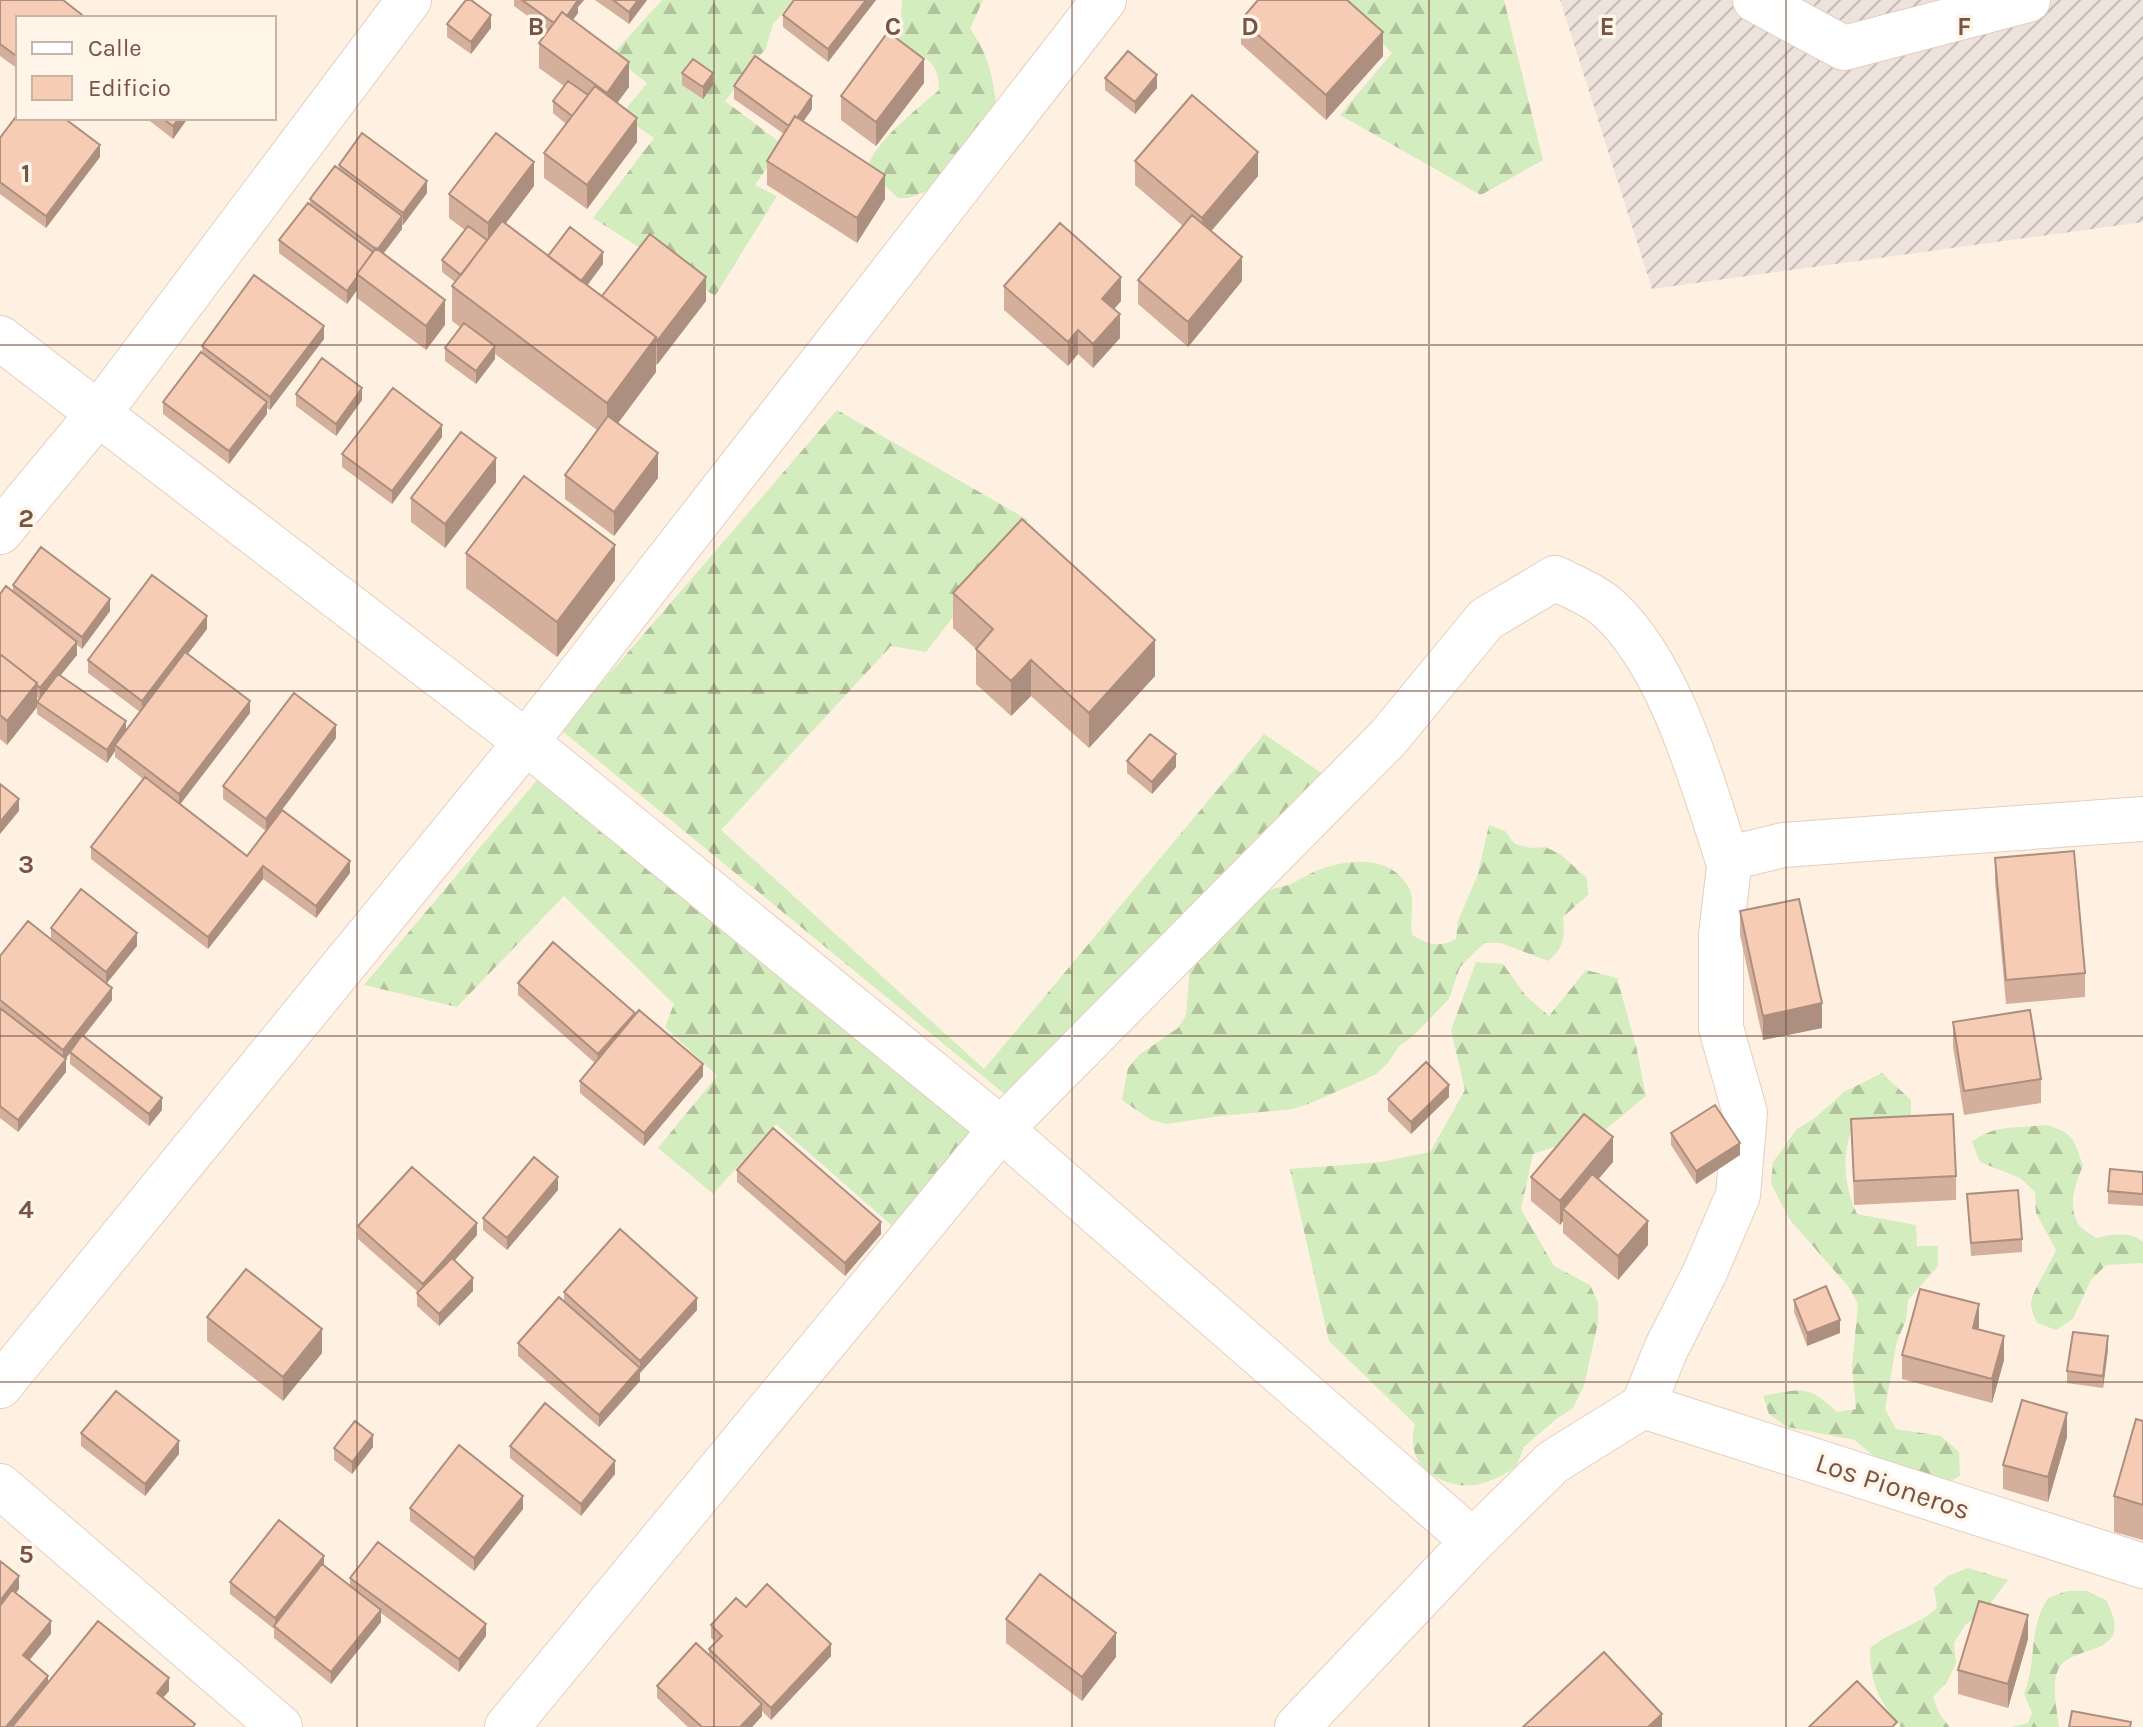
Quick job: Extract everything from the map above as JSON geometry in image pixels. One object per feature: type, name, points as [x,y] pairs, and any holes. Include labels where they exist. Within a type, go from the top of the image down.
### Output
[{"type":"street","points":[[0,532],[98,414],[409,0]]},
{"type":"street","points":[[1755,0],[1844,48],[2028,0]]},
{"type":"street","points":[[0,1386],[526,742],[1094,4]]},
{"type":"street","points":[[0,338],[526,742],[1001,1129],[1473,1541]]},
{"type":"street","points":[[507,1727],[1001,1129],[1388,738],[1486,619],[1555,578],[1607,606],[1641,644],[1688,738],[1730,867]]},
{"type":"street","points":[[1297,1727],[1473,1541],[1553,1462],[1643,1406],[1666,1349],[1705,1272],[1738,1195],[1745,1113],[1721,1028],[1721,935],[1730,858],[1783,845],[2143,819]]},
{"type":"street","name":"Los Pioneros","points":[[1643,1406],[2143,1566]]},
{"type":"street","points":[[0,1486],[280,1727]]},
{"type":"shaded area","points":[[1560,0],[2143,0],[2143,222],[1652,289]]},
{"type":"green space","points":[[662,0],[794,0],[773,24],[766,48],[725,101],[783,145],[755,185],[777,196],[715,296],[593,218],[654,138],[621,115],[647,83],[612,55]]},
{"type":"green space","points":[[902,0],[983,0],[970,29],[990,68],[997,112],[944,185],[908,198],[898,198],[868,170],[877,149],[886,138],[939,90],[936,72],[929,61],[899,47],[894,32],[901,17]]},
{"type":"green space","points":[[1339,0],[1504,0],[1543,160],[1481,195],[1340,115],[1392,53]]},
{"type":"green space","points":[[837,410],[1028,520],[926,652],[891,646],[721,830],[984,1069],[1264,734],[1323,774],[1018,1105],[561,730]]},
{"type":"green space","points":[[548,767],[992,1122],[898,1231],[776,1124],[713,1194],[658,1148],[717,1076],[665,1027],[674,1004],[564,896],[457,1007],[364,985]]},
{"type":"green space","points":[[1489,825],[1505,831],[1515,844],[1545,847],[1560,854],[1587,878],[1588,895],[1563,917],[1562,942],[1548,961],[1501,943],[1484,943],[1460,967],[1449,999],[1399,1046],[1375,1075],[1308,1104],[1292,1109],[1167,1124],[1151,1120],[1122,1100],[1128,1068],[1139,1055],[1178,1028],[1186,1015],[1190,965],[1264,895],[1328,867],[1353,862],[1379,864],[1401,877],[1409,888],[1412,935],[1429,943],[1444,944],[1456,939],[1458,921],[1478,874]]},
{"type":"green space","points":[[1476,962],[1503,964],[1526,996],[1549,1016],[1586,970],[1617,978],[1646,1096],[1605,1130],[1533,1154],[1521,1209],[1554,1266],[1590,1285],[1598,1302],[1598,1323],[1584,1386],[1573,1408],[1524,1447],[1516,1467],[1485,1482],[1465,1486],[1445,1481],[1426,1470],[1415,1453],[1415,1424],[1329,1341],[1290,1169],[1381,1162],[1430,1152],[1465,1090],[1451,1030]]},
{"type":"green space","points":[[1882,1073],[1911,1100],[1911,1120],[1868,1124],[1850,1134],[1846,1154],[1847,1184],[1857,1214],[1916,1225],[1917,1246],[1938,1246],[1938,1266],[1908,1300],[1885,1409],[1896,1429],[1941,1436],[1959,1452],[1960,1476],[1942,1486],[1886,1467],[1855,1440],[1787,1427],[1769,1414],[1763,1396],[1803,1391],[1818,1397],[1837,1412],[1856,1409],[1852,1367],[1858,1304],[1848,1286],[1790,1220],[1771,1184],[1773,1162],[1797,1129],[1815,1118],[1844,1092]]},
{"type":"green space","points":[[2045,1125],[2067,1134],[2080,1157],[2083,1166],[2075,1188],[2073,1211],[2080,1227],[2096,1238],[2126,1235],[2143,1242],[2143,1263],[2106,1265],[2091,1280],[2073,1319],[2056,1330],[2037,1323],[2031,1306],[2034,1292],[2056,1250],[2036,1213],[2035,1192],[2020,1178],[1980,1162],[1972,1142],[1998,1129]]},
{"type":"green space","points":[[1968,1568],[2008,1580],[1984,1612],[1966,1624],[1954,1643],[1956,1663],[1947,1682],[1933,1697],[1940,1715],[1950,1727],[1901,1727],[1877,1690],[1870,1648],[1937,1608],[1934,1588],[1948,1576]]},
{"type":"green space","points":[[2067,1591],[2087,1591],[2106,1600],[2114,1619],[2114,1632],[2108,1641],[2065,1661],[2058,1670],[2055,1690],[2059,1727],[2011,1727],[2028,1723],[2032,1713],[2024,1694],[2031,1669],[2037,1622],[2048,1598]]},
{"type":"building","points":[[0,0],[63,0],[83,16],[16,16],[16,56],[0,44]]},
{"type":"building","points":[[466,0],[471,0],[491,15],[471,42],[447,24]]},
{"type":"building","points":[[522,0],[578,0],[567,16],[562,12],[554,23]]},
{"type":"building","points":[[613,0],[638,0],[629,12]]},
{"type":"building","points":[[794,0],[866,0],[828,49],[783,15]]},
{"type":"building","points":[[1258,0],[1347,0],[1383,32],[1326,95],[1241,20]]},
{"type":"building","points":[[562,12],[629,62],[607,93],[539,43]]},
{"type":"building","points":[[888,32],[924,59],[876,122],[841,96]]},
{"type":"building","points":[[1128,51],[1157,75],[1135,102],[1105,78]]},
{"type":"building","points":[[755,56],[812,96],[789,126],[734,86]]},
{"type":"building","points":[[693,59],[713,73],[703,87],[682,73]]},
{"type":"building","points":[[568,81],[588,95],[572,116],[553,101]]},
{"type":"building","points":[[595,86],[637,118],[587,185],[544,153]]},
{"type":"building","points":[[1192,95],[1258,152],[1202,218],[1135,161]]},
{"type":"building","points":[[795,116],[885,175],[857,218],[767,161]]},
{"type":"building","points":[[16,117],[16,120],[67,120],[100,145],[46,216],[0,182],[0,138]]},
{"type":"building","points":[[362,133],[427,181],[403,213],[339,165]]},
{"type":"building","points":[[496,133],[534,162],[488,223],[449,194]]},
{"type":"building","points":[[335,166],[402,216],[377,250],[310,199]]},
{"type":"building","points":[[308,203],[373,252],[347,291],[279,240]]},
{"type":"building","points":[[1192,215],[1242,257],[1188,322],[1138,280]]},
{"type":"building","points":[[502,221],[656,337],[607,403],[452,286]]},
{"type":"building","points":[[1060,223],[1121,277],[1102,299],[1120,314],[1093,344],[1078,330],[1068,342],[1004,286]]},
{"type":"building","points":[[468,226],[487,240],[461,275],[442,260]]},
{"type":"building","points":[[570,227],[603,252],[581,281],[548,256]]},
{"type":"building","points":[[650,234],[706,277],[657,341],[656,337],[602,296]]},
{"type":"building","points":[[376,248],[445,300],[426,326],[357,274]]},
{"type":"building","points":[[254,275],[324,326],[270,397],[202,346]]},
{"type":"building","points":[[464,323],[495,346],[476,371],[445,348]]},
{"type":"building","points":[[201,352],[267,402],[229,451],[163,402]]},
{"type":"building","points":[[322,358],[362,388],[336,424],[296,394]]},
{"type":"building","points":[[393,388],[442,425],[392,491],[342,454]]},
{"type":"building","points":[[608,416],[658,453],[614,512],[565,475]]},
{"type":"building","points":[[461,432],[496,458],[445,524],[411,498]]},
{"type":"building","points":[[524,476],[615,545],[557,622],[466,553]]},
{"type":"building","points":[[1022,519],[1155,640],[1089,713],[1031,660],[1011,681],[976,649],[993,629],[953,593]]},
{"type":"building","points":[[41,547],[110,599],[82,637],[13,585]]},
{"type":"building","points":[[152,575],[207,616],[142,701],[88,660]]},
{"type":"building","points":[[6,586],[77,642],[40,688],[0,654],[0,594]]},
{"type":"building","points":[[185,652],[250,701],[179,794],[115,745]]},
{"type":"building","points":[[0,654],[37,683],[7,721],[0,715]]},
{"type":"building","points":[[58,674],[126,721],[107,750],[37,702]]},
{"type":"building","points":[[294,693],[336,725],[266,819],[223,786]]},
{"type":"building","points":[[1150,734],[1176,754],[1152,782],[1127,761]]},
{"type":"building","points":[[145,777],[247,856],[282,810],[350,861],[316,906],[263,866],[208,937],[91,847]]},
{"type":"building","points":[[0,784],[19,799],[0,822]]},
{"type":"building","points":[[2074,851],[2085,973],[2006,980],[1995,858]]},
{"type":"building","points":[[81,889],[137,933],[106,972],[51,928]]},
{"type":"building","points":[[1799,899],[1822,1003],[1763,1016],[1740,911]]},
{"type":"building","points":[[28,921],[112,988],[63,1050],[0,1000],[0,956]]},
{"type":"building","points":[[553,942],[635,1013],[598,1054],[518,983]]},
{"type":"building","points":[[0,1008],[66,1059],[18,1120],[0,1106]]},
{"type":"building","points":[[639,1010],[703,1064],[644,1133],[580,1081]]},
{"type":"building","points":[[2030,1010],[2041,1079],[1964,1091],[1953,1022]]},
{"type":"building","points":[[82,1035],[162,1098],[149,1114],[70,1052]]},
{"type":"building","points":[[1426,1062],[1449,1085],[1411,1122],[1388,1099]]},
{"type":"building","points":[[1715,1105],[1740,1143],[1696,1171],[1671,1133]]},
{"type":"building","points":[[1584,1114],[1613,1137],[1560,1201],[1531,1177]]},
{"type":"building","points":[[1953,1114],[1956,1176],[1854,1181],[1851,1119]]},
{"type":"building","points":[[773,1128],[881,1222],[845,1263],[737,1170]]},
{"type":"building","points":[[534,1157],[558,1177],[507,1238],[483,1218]]},
{"type":"building","points":[[412,1167],[477,1223],[423,1284],[358,1226]]},
{"type":"building","points":[[2110,1169],[2143,1172],[2143,1194],[2108,1191]]},
{"type":"building","points":[[1592,1174],[1648,1221],[1618,1256],[1563,1209]]},
{"type":"building","points":[[2018,1190],[2022,1239],[1971,1243],[1967,1194]]},
{"type":"building","points":[[620,1229],[697,1298],[640,1361],[564,1292]]},
{"type":"building","points":[[452,1258],[473,1278],[439,1314],[417,1293]]},
{"type":"building","points":[[246,1269],[322,1329],[283,1377],[207,1317]]},
{"type":"building","points":[[1826,1286],[1840,1320],[1807,1333],[1794,1300]]},
{"type":"building","points":[[1920,1289],[1979,1304],[1973,1328],[2004,1336],[1992,1379],[1902,1355]]},
{"type":"building","points":[[559,1297],[640,1368],[599,1415],[518,1343]]},
{"type":"building","points":[[2073,1332],[2108,1336],[2103,1376],[2067,1371]]},
{"type":"building","points":[[116,1391],[179,1441],[145,1484],[81,1433]]},
{"type":"building","points":[[2022,1400],[2067,1413],[2048,1477],[2003,1465]]},
{"type":"building","points":[[545,1403],[615,1461],[581,1504],[510,1446]]},
{"type":"building","points":[[2136,1419],[2143,1421],[2143,1505],[2114,1496]]},
{"type":"building","points":[[355,1421],[373,1435],[352,1462],[334,1448]]},
{"type":"building","points":[[459,1445],[523,1496],[474,1558],[410,1508]]},
{"type":"building","points":[[279,1520],[324,1556],[275,1618],[230,1582]]},
{"type":"building","points":[[378,1542],[486,1624],[459,1659],[350,1578]]},
{"type":"building","points":[[0,1561],[19,1576],[0,1601]]},
{"type":"building","points":[[322,1564],[381,1610],[331,1672],[274,1626]]},
{"type":"building","points":[[1040,1574],[1116,1633],[1082,1677],[1006,1619]]},
{"type":"building","points":[[767,1584],[831,1644],[771,1708],[709,1649],[722,1636],[711,1625],[736,1598],[746,1607]]},
{"type":"building","points":[[12,1590],[51,1621],[23,1655],[48,1676],[6,1727],[0,1727],[0,1606]]},
{"type":"building","points":[[1979,1601],[2028,1615],[2008,1684],[1958,1670]]},
{"type":"building","points":[[98,1621],[169,1678],[157,1693],[195,1724],[193,1727],[12,1727]]},
{"type":"building","points":[[696,1643],[762,1704],[740,1727],[702,1727],[657,1686]]},
{"type":"building","points":[[1604,1652],[1662,1714],[1648,1727],[1523,1727]]},
{"type":"building","points":[[1857,1681],[1897,1722],[1892,1727],[1809,1727]]},
{"type":"building","points":[[2072,1711],[2131,1722],[2130,1727],[2069,1727]]}]
